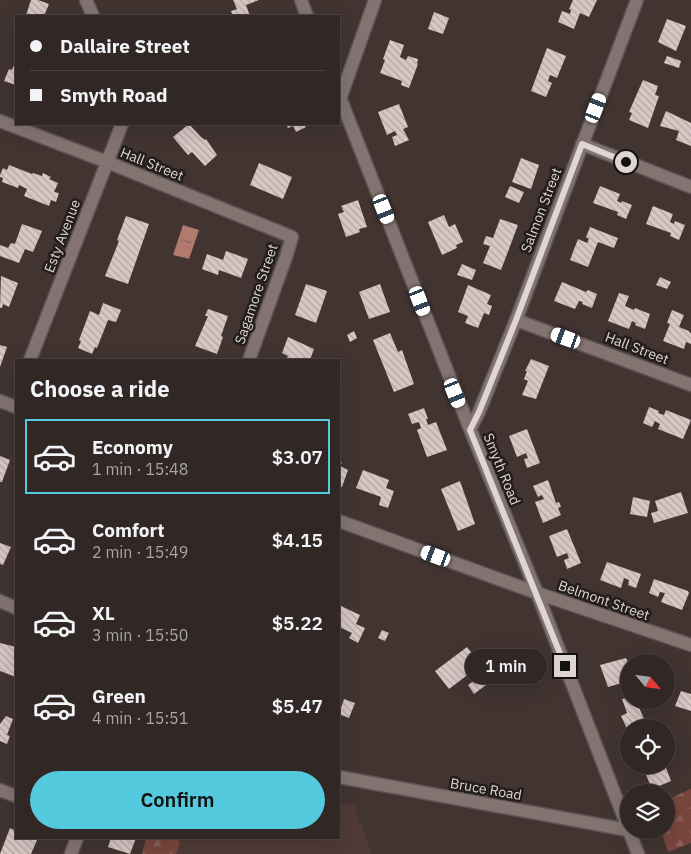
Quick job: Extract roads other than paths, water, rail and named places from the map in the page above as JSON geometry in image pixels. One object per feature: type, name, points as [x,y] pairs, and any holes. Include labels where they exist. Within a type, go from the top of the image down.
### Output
[{"type":"street","points":[[86,0],[93,15]]},
{"type":"street","points":[[301,0],[307,15]]},
{"type":"street","points":[[340,97],[375,0]]},
{"type":"street","name":"Salmon Street","points":[[470,430],[516,320],[637,0]]},
{"type":"street","name":"Smyth Road","points":[[340,97],[470,430],[537,593],[620,809]]},
{"type":"street","name":"Hall Street","points":[[0,121],[292,237]]},
{"type":"street","name":"Esty Avenue","points":[[30,359],[122,125]]},
{"type":"street","points":[[582,144],[691,188]]},
{"type":"street","name":"Sagamore Street","points":[[248,359],[292,237]]},
{"type":"street","name":"Hall Street","points":[[516,320],[691,385]]},
{"type":"street","points":[[0,401],[15,403]]},
{"type":"street","name":"Belmont Street","points":[[340,521],[537,593],[691,646]]},
{"type":"street","points":[[0,602],[15,608]]},
{"type":"street","name":"Bruce Road","points":[[340,777],[620,829]]},
{"type":"street","points":[[0,790],[15,796]]},
{"type":"street","points":[[71,854],[77,839]]},
{"type":"street","name":"Smyth Road","points":[[632,839],[638,854]]},
{"type":"water","points":[[183,225],[199,230],[189,259],[173,255]]}]
